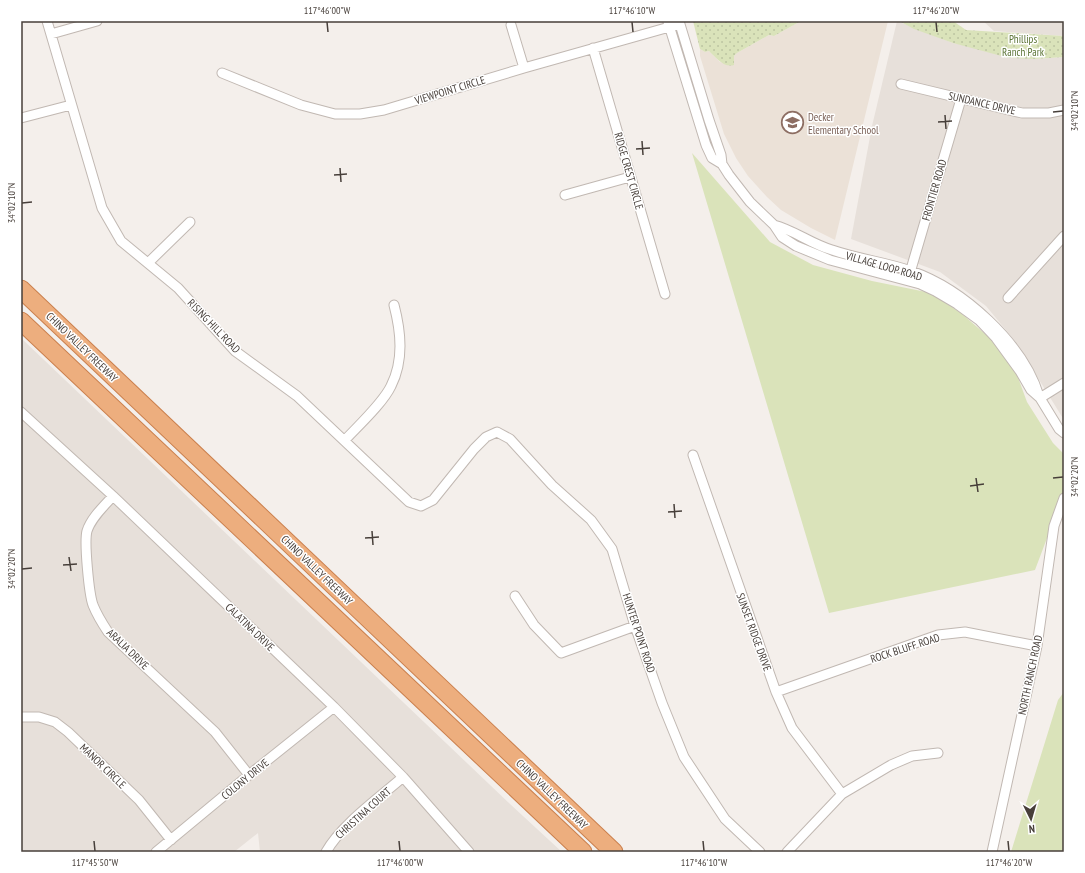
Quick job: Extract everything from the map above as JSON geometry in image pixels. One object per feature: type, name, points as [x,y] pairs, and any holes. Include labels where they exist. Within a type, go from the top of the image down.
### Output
[{"type":"highway","name":"CHINO VALLEY FREEWAY","points":[[21,289],[614,852]]},
{"type":"highway","name":"CHINO VALLEY FREEWAY","points":[[21,321],[583,852]]},
{"type":"street","name":"RISING HILL ROAD","points":[[47,21],[102,208],[121,241],[178,288],[235,351],[297,396],[346,440],[409,502],[421,506],[433,500],[474,449],[486,437],[497,432]]},
{"type":"street","points":[[51,34],[98,21]]},
{"type":"street","name":"VIEWPOINT CIRCLE","points":[[222,73],[301,105],[335,114],[360,114],[384,110],[679,22]]},
{"type":"street","name":"VILLAGE LOOP ROAD","points":[[679,22],[721,155],[722,164],[729,176],[750,202],[774,225],[782,236],[796,246],[816,255],[844,264],[908,280],[935,291],[957,304],[979,320],[996,338],[1031,390],[1040,398]]},
{"type":"street","name":"VILLAGE LOOP ROAD","points":[[669,24],[706,145],[712,158],[722,164]]},
{"type":"street","points":[[511,25],[524,68]]},
{"type":"street","name":"RIDGE CREST CIRCLE","points":[[593,48],[665,294]]},
{"type":"street","name":"SUNDANCE DRIVE","points":[[901,84],[1022,113],[1049,113],[1064,110]]},
{"type":"street","name":"FRONTIER ROAD","points":[[908,280],[961,99]]},
{"type":"street","points":[[21,118],[71,105]]},
{"type":"street","points":[[565,195],[630,177]]},
{"type":"street","points":[[148,263],[190,222]]},
{"type":"street","name":"VILLAGE LOOP ROAD","points":[[774,225],[787,228],[829,250],[911,271],[960,296],[987,318],[1000,331],[1021,359],[1036,387],[1040,398],[1059,429],[1064,433]]},
{"type":"street","points":[[1008,298],[1063,237]]},
{"type":"street","points":[[346,440],[391,387],[397,371],[401,337],[394,305]]},
{"type":"street","points":[[1040,398],[1064,383]]},
{"type":"street","name":"CALATINA DRIVE","points":[[21,412],[113,496],[334,707],[403,777],[469,852]]},
{"type":"street","name":"HUNTER POINT ROAD","points":[[497,432],[510,439],[552,485],[591,520],[612,549],[635,626],[662,703],[684,757],[725,819],[760,852]]},
{"type":"street","name":"SUNSET RIDGE DRIVE","points":[[693,455],[776,692],[792,728],[842,794]]},
{"type":"street","name":"ARALIA DRIVE","points":[[113,496],[94,518],[88,530],[85,542],[92,603],[99,618],[108,632],[215,732],[249,775]]},
{"type":"street","name":"NORTH RANCH ROAD","points":[[992,852],[1037,646],[1054,526],[1064,498]]},
{"type":"street","points":[[515,596],[534,625],[561,653],[635,626]]},
{"type":"street","name":"ROCK BLUFF ROAD","points":[[776,692],[938,635],[965,632],[1037,646]]},
{"type":"street","name":"COLONY DRIVE","points":[[156,852],[334,707]]},
{"type":"street","name":"MANOR CIRCLE","points":[[21,717],[39,717],[54,722],[68,732],[139,800],[171,840]]},
{"type":"street","points":[[787,852],[842,794],[898,762],[912,756],[938,753]]},
{"type":"street","name":"CHRISTINA COURT","points":[[326,852],[342,829],[403,777]]},
{"type":"shaded area","name":"Decker Elementary School","points":[[801,21],[888,21],[835,240],[781,210],[748,176],[736,158],[724,134],[700,56],[700,49],[705,52],[709,51],[720,62],[734,65],[734,56],[737,53],[769,35],[774,36]]},
{"type":"shaded area","points":[[897,21],[953,43],[1035,59],[1064,57],[1064,420],[1015,341],[986,306],[940,272],[851,239],[872,126]]},
{"type":"shaded area","points":[[983,21],[1064,21],[1064,36],[994,31]]},
{"type":"shaded area","points":[[21,338],[562,852],[260,852],[258,833],[234,852],[21,852]]},
{"type":"green space","points":[[693,21],[801,21],[774,36],[769,35],[737,53],[734,56],[734,65],[730,66],[720,62],[709,51],[705,52],[700,49]]},
{"type":"green space","name":"Phillips Ranch Park","points":[[899,21],[953,21],[966,30],[1064,36],[1064,57],[1035,59],[1009,58],[953,43],[914,29]]},
{"type":"green space","points":[[692,153],[770,242],[813,265],[872,281],[931,293],[962,314],[991,339],[1016,372],[1027,402],[1053,443],[1064,454],[1064,493],[1035,570],[829,613]]},
{"type":"green space","points":[[1064,692],[1064,852],[1011,852],[1058,700]]},
{"type":"place","name":"Decker Elementary School","points":[[792,123]]}]
